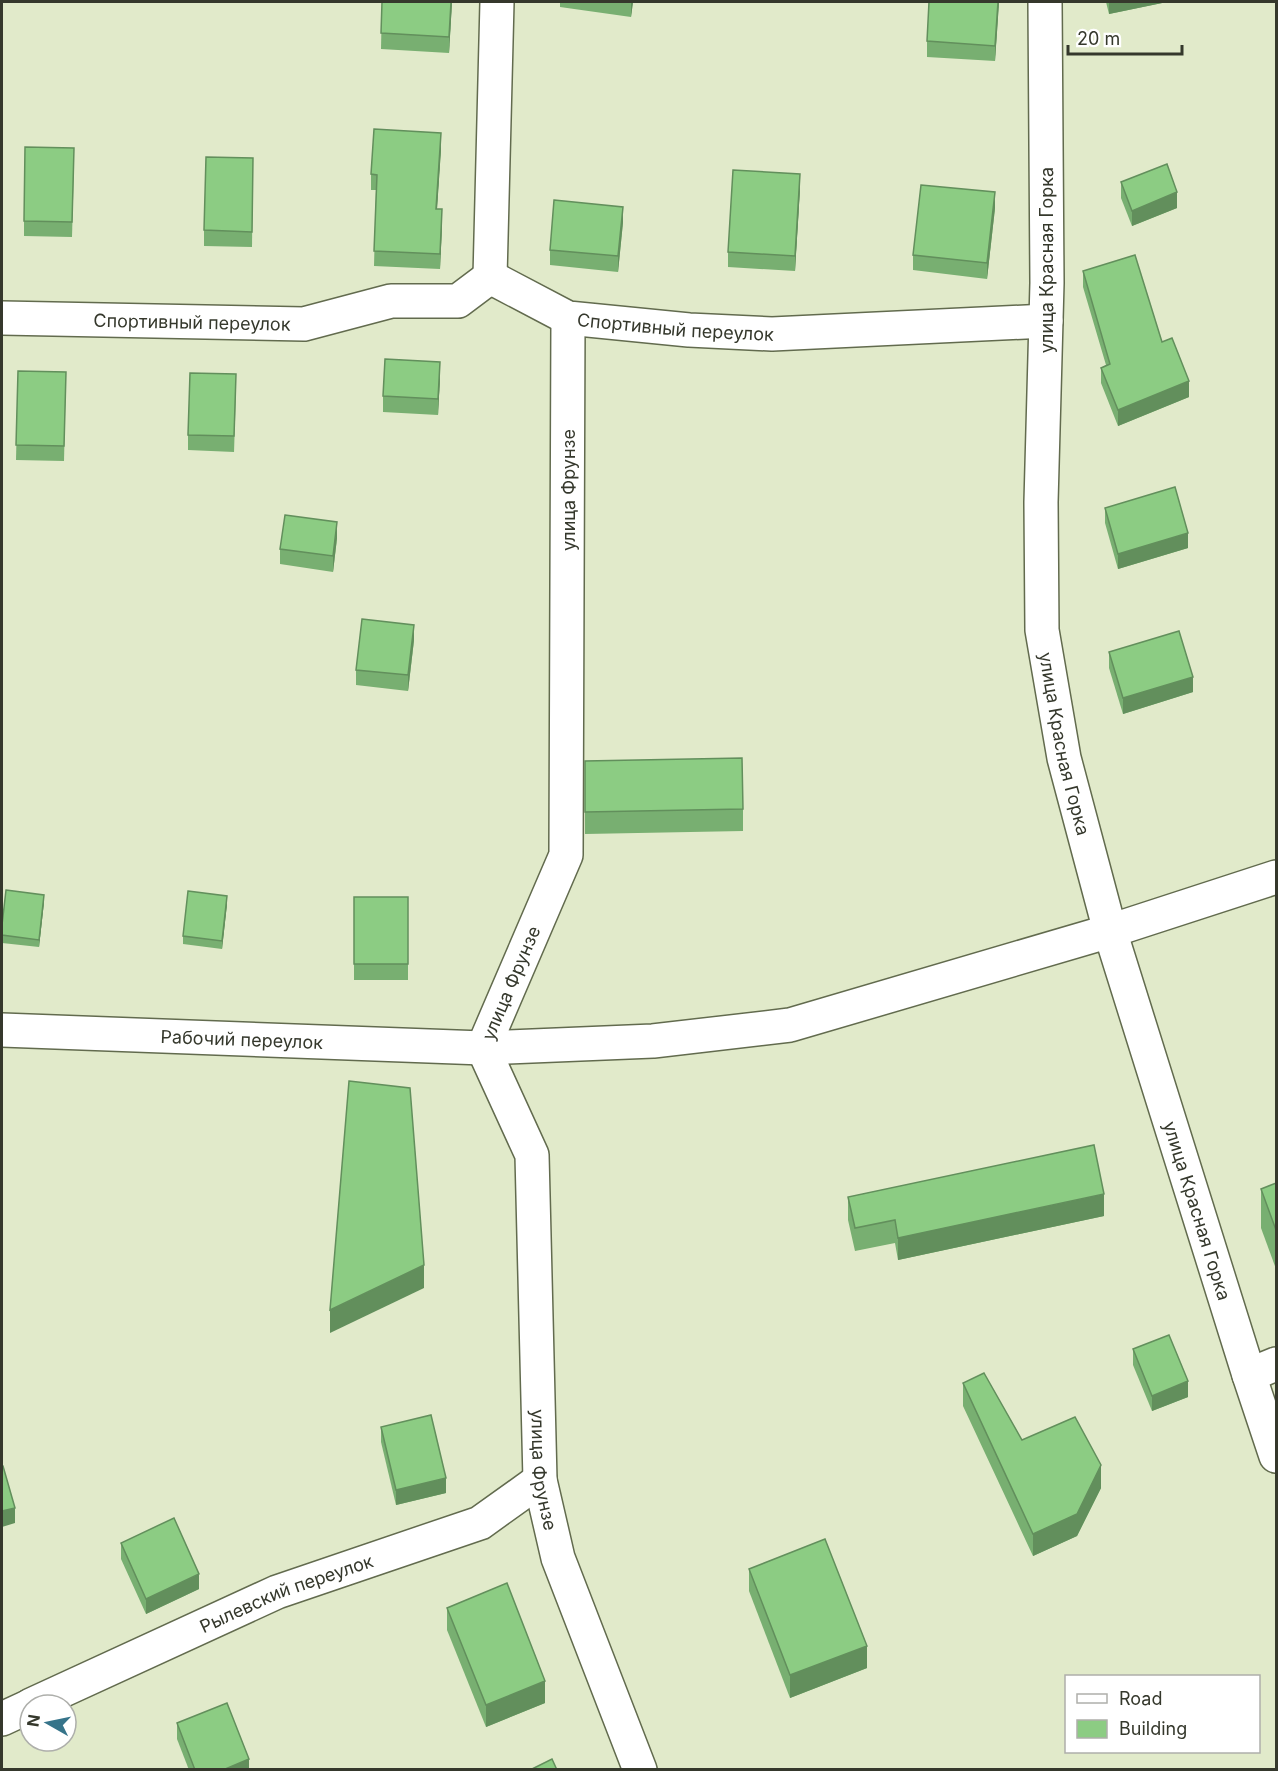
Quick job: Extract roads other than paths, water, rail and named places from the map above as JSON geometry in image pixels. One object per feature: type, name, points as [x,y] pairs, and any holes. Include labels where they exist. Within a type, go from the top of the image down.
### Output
[{"type":"street","points":[[490,277],[497,2]]},
{"type":"street","name":"улица Красная Горка","points":[[1045,2],[1046,321],[1041,502],[1042,630],[1064,758],[1110,931],[1263,1370],[1276,1456]]},
{"type":"street","name":"Спортивный переулок","points":[[2,318],[304,324],[391,301],[458,301],[490,277],[568,318],[689,330],[772,334],[1046,321]]},
{"type":"street","name":"улица Фрунзе","points":[[568,318],[566,855],[483,1048],[532,1155],[540,1480],[558,1558],[640,1770]]},
{"type":"street","name":"Рабочий переулок","points":[[2,1030],[483,1048],[653,1041],[790,1025],[1110,931],[1276,877]]},
{"type":"street","name":"Рылевский переулок","points":[[57,1693],[277,1592],[480,1523],[540,1480]]},
{"type":"street","name":"Рылевский переулок","points":[[2,1719],[18,1711]]}]
